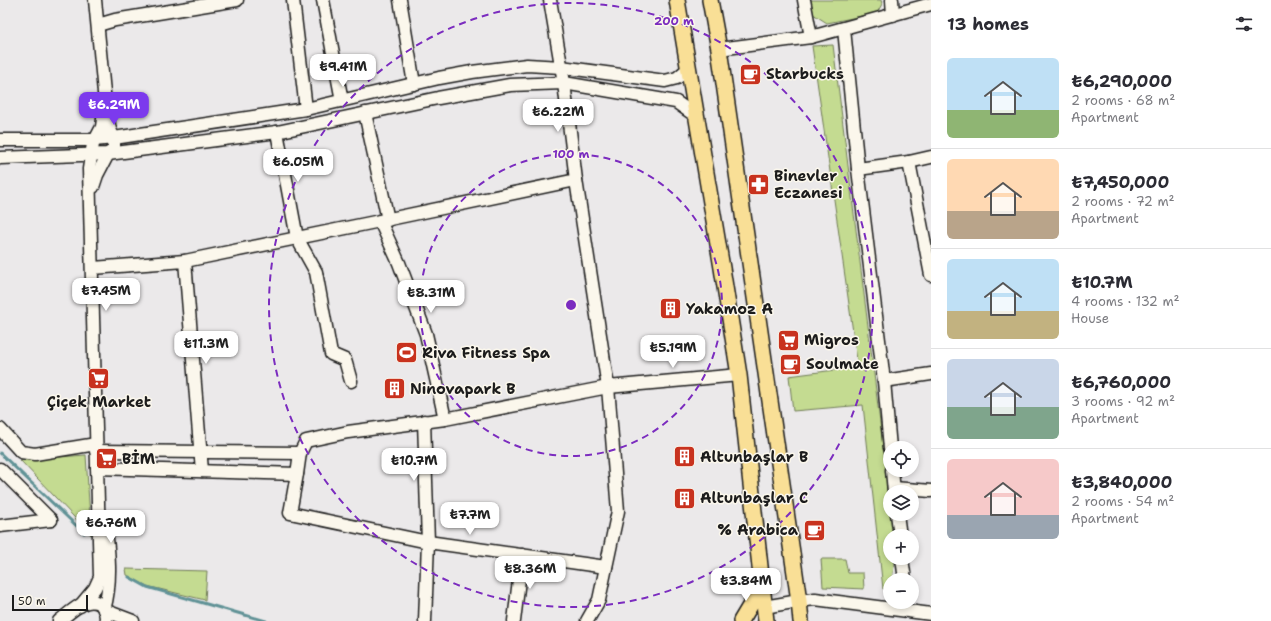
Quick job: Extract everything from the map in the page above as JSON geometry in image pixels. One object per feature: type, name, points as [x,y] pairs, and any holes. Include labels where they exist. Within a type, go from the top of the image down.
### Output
[{"type":"main road","points":[[677,0],[739,375],[762,581],[765,614],[742,621]]},
{"type":"main road","points":[[710,0],[719,49],[801,621]]},
{"type":"main road","points":[[742,621],[762,581]]},
{"type":"street","points":[[90,197],[97,175],[108,154],[114,149],[114,138],[110,130],[105,103],[95,0]]},
{"type":"street","points":[[98,25],[115,20],[237,0]]},
{"type":"street","points":[[293,0],[306,109]]},
{"type":"street","points":[[323,0],[342,101]]},
{"type":"street","points":[[400,0],[414,84]]},
{"type":"street","points":[[550,0],[564,83],[576,180],[608,387],[618,511],[599,600],[587,621]]},
{"type":"street","points":[[804,0],[810,37]]},
{"type":"street","points":[[892,0],[893,15]]},
{"type":"street","points":[[719,49],[810,37],[844,29],[931,4]]},
{"type":"street","points":[[844,29],[858,169],[884,380],[889,441]]},
{"type":"street","points":[[0,140],[94,140],[114,138],[306,109],[472,72],[527,65],[561,67],[665,81],[677,78],[689,68]]},
{"type":"street","points":[[0,158],[108,154],[277,132],[438,98],[510,85],[564,83],[676,102],[696,116]]},
{"type":"street","points":[[80,606],[95,588],[100,577],[90,169],[94,140],[102,127],[105,103]]},
{"type":"street","points":[[365,113],[384,220],[426,334],[445,419]]},
{"type":"street","points":[[277,132],[297,238],[316,272],[331,354],[345,360],[351,381]]},
{"type":"street","points":[[858,169],[909,162],[931,157]]},
{"type":"street","points":[[909,162],[931,275]]},
{"type":"street","points":[[93,268],[185,260],[576,180]]},
{"type":"street","points":[[185,260],[202,471]]},
{"type":"street","points":[[884,380],[931,374]]},
{"type":"street","points":[[606,567],[428,542],[290,513],[300,453],[306,441],[348,432],[445,419],[608,387],[739,375]]},
{"type":"street","points":[[424,421],[428,542],[425,621]]},
{"type":"street","points":[[0,429],[20,452],[35,454],[96,448],[201,452],[300,453]]},
{"type":"street","points":[[97,468],[297,474]]},
{"type":"street","points":[[97,468],[108,540],[109,585],[105,616]]},
{"type":"street","points":[[0,469],[51,520],[0,526]]},
{"type":"street","points":[[919,491],[931,491]]},
{"type":"street","points":[[514,621],[522,556]]},
{"type":"street","points":[[765,614],[799,601],[815,599],[883,604]]},
{"type":"street","points":[[59,621],[86,602],[92,601],[102,606],[105,616]]},
{"type":"street","points":[[917,609],[931,614]]},
{"type":"street","points":[[105,616],[133,621]]},
{"type":"green space","points":[[808,0],[881,0],[882,4],[877,13],[827,23],[810,12]]},
{"type":"green space","points":[[833,45],[883,447],[883,477],[887,477],[888,485],[883,485],[883,521],[892,521],[893,529],[883,529],[883,565],[894,565],[893,573],[883,573],[883,589],[863,405],[793,411],[789,376],[858,367],[812,46]]},
{"type":"green space","points":[[86,455],[91,535],[20,460]]},
{"type":"green space","points":[[821,559],[845,559],[848,573],[863,573],[864,589],[823,587]]},
{"type":"green space","points":[[126,569],[207,571],[205,600],[147,586],[127,575]]},
{"type":"waterway","points":[[0,453],[84,533]]},
{"type":"waterway","points":[[129,577],[147,587],[266,621]]},
{"type":"place","name":"Starbucks","points":[[750,74]]},
{"type":"place","name":"Binevler Eczanesi","points":[[758,185]]},
{"type":"place","name":"Yakamoz A","points":[[670,309]]},
{"type":"place","name":"Migros","points":[[788,340]]},
{"type":"place","name":"Riva Fitness Spa","points":[[407,353]]},
{"type":"place","name":"Soulmate","points":[[791,364]]},
{"type":"place","name":"Çiçek Market","points":[[99,379]]},
{"type":"place","name":"Ninovapark B","points":[[395,389]]},
{"type":"place","name":"Altunbaşlar B","points":[[684,457]]},
{"type":"place","name":"BİM","points":[[106,459]]},
{"type":"place","name":"Altunbaşlar C","points":[[684,498]]},
{"type":"place","name":"% Arabica","points":[[814,530]]}]
